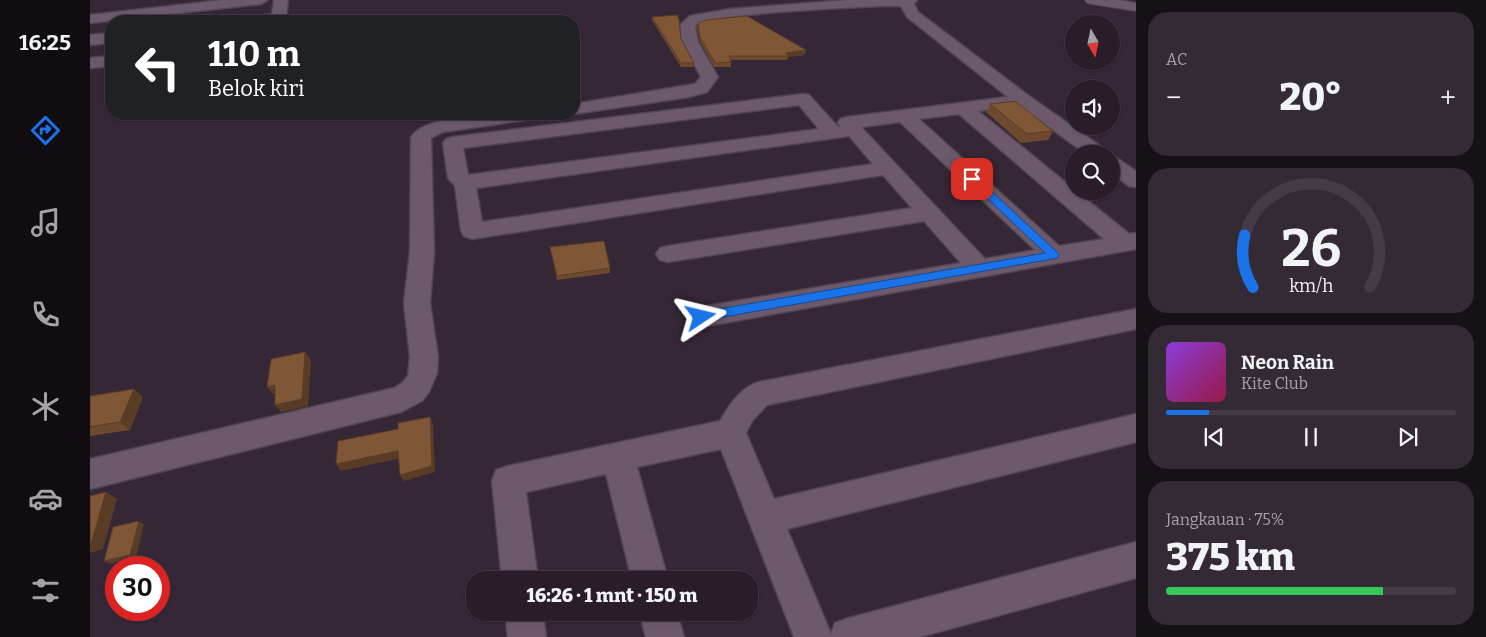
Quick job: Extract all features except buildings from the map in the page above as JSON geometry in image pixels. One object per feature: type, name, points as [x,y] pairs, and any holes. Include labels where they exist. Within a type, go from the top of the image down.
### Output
[{"type":"street","points":[[117,15],[126,0]]},
{"type":"street","points":[[121,15],[175,5],[262,0]]},
{"type":"street","points":[[279,15],[281,0]]},
{"type":"street","points":[[1092,0],[1136,7]]},
{"type":"street","points":[[580,108],[689,92],[701,88],[710,78],[690,42],[687,25],[695,19],[795,8],[908,1],[912,14],[1023,100],[1086,145]]},
{"type":"street","points":[[90,19],[105,17]]},
{"type":"street","points":[[91,54],[105,43]]},
{"type":"street","points":[[91,54],[105,59]]},
{"type":"street","points":[[843,131],[465,183],[458,178],[454,143],[803,99],[843,131],[888,168],[979,268]]},
{"type":"street","points":[[843,131],[847,123],[1023,100]]},
{"type":"street","points":[[963,108],[1130,242]]},
{"type":"street","points":[[905,116],[1054,255]]},
{"type":"street","points":[[90,474],[401,399],[412,392],[419,384],[423,374],[424,357],[417,303],[422,252],[422,137],[425,133],[439,127],[489,120]]},
{"type":"street","points":[[1121,164],[1136,181]]},
{"type":"street","points":[[465,183],[472,231],[888,168]]},
{"type":"street","points":[[668,254],[929,213]]},
{"type":"street","points":[[701,317],[1130,242]]},
{"type":"street","points":[[813,637],[730,434],[741,412],[759,394],[1136,319]]},
{"type":"street","points":[[765,518],[1136,428]]},
{"type":"street","points":[[519,571],[508,481],[730,434]]},
{"type":"street","points":[[618,457],[648,571]]},
{"type":"street","points":[[849,637],[1136,560]]},
{"type":"street","points":[[525,621],[527,637]]},
{"type":"street","points":[[661,621],[665,637]]},
{"type":"route","points":[[701,317],[1054,255],[972,179]]}]
